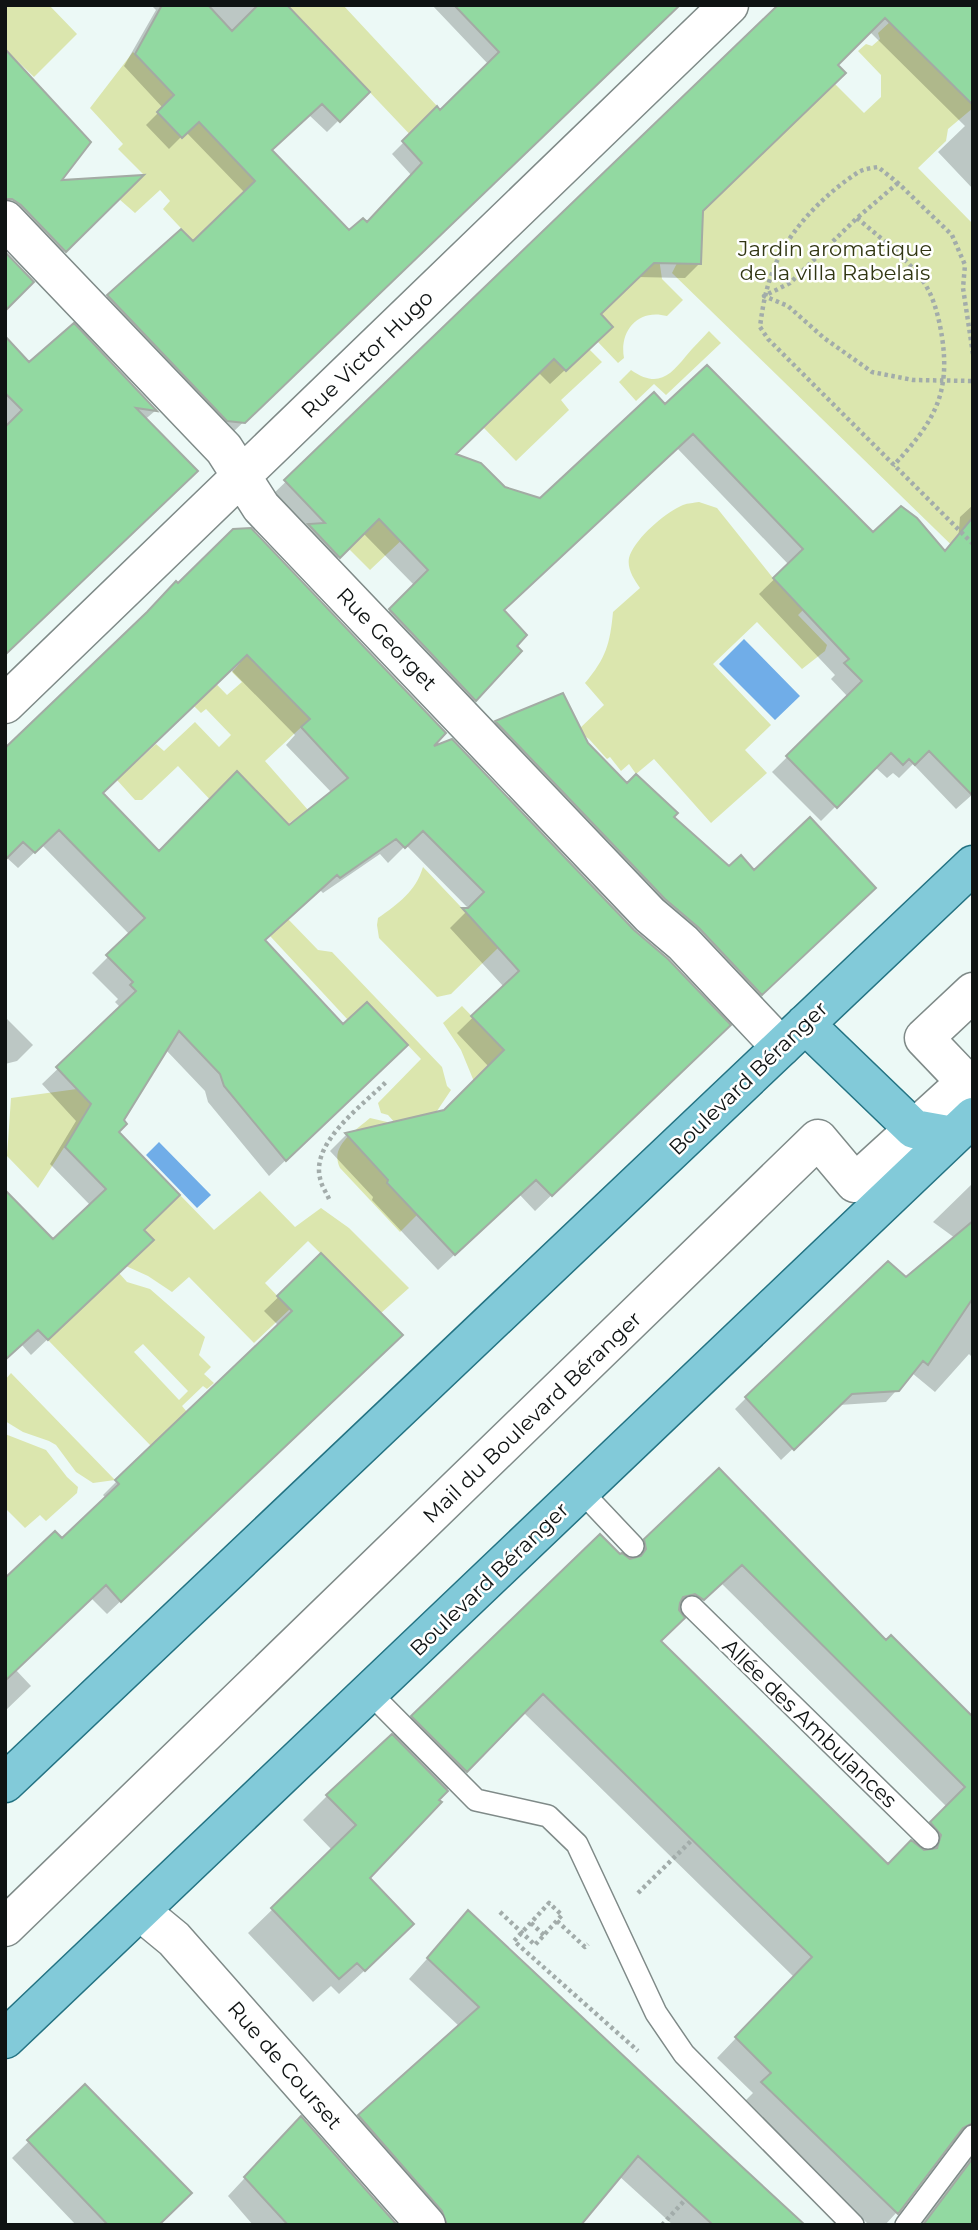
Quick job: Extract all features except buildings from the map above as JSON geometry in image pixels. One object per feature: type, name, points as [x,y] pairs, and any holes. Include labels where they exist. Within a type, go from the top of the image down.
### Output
[{"type":"main road","name":"Boulevard Béranger","points":[[5,1783],[973,865]]},
{"type":"main road","points":[[793,1035],[914,1129],[966,1133]]},
{"type":"main road","name":"Boulevard Béranger","points":[[5,2039],[581,1491],[966,1133]]},
{"type":"street","name":"Rue Victor Hugo","points":[[5,704],[729,5]]},
{"type":"street","name":"Rue Georget","points":[[5,220],[224,449],[261,507],[650,915],[793,1035]]},
{"type":"street","name":"Mail du Boulevard Béranger","points":[[5,1927],[818,1139],[855,1183],[966,1082],[924,1038],[973,992]]},
{"type":"street","name":"Rue de Courset","points":[[140,1911],[174,1940],[426,2225]]},
{"type":"lane","points":[[581,1491],[633,1546]]},
{"type":"lane","name":"Allée des Ambulances","points":[[692,1607],[928,1838]]},
{"type":"lane","points":[[369,1692],[476,1800],[548,1816],[577,1844],[656,2013],[684,2054],[853,2225]]},
{"type":"lane","points":[[906,2225],[973,2136]]},
{"type":"path","points":[[973,354],[963,288],[965,265],[953,235],[878,167],[859,171],[827,197],[802,224],[780,254],[764,296],[760,327],[768,339],[973,544]]},
{"type":"path","points":[[764,296],[790,283],[857,218],[898,183]]},
{"type":"path","points":[[857,218],[902,256],[924,283],[938,314],[946,363],[934,411],[921,436],[893,466]]},
{"type":"path","points":[[764,296],[788,306],[824,338],[872,372],[913,380],[973,381]]},
{"type":"path","points":[[328,1199],[320,1179],[319,1166],[326,1143],[386,1082]]},
{"type":"path","points":[[500,1912],[522,1933],[535,1945],[562,1915],[549,1903],[522,1933],[514,1941],[648,2060],[684,2054]]},
{"type":"path","points":[[531,1923],[544,1935]]},
{"type":"path","points":[[662,2225],[685,2200]]},
{"type":"green space","points":[[5,5],[49,5],[77,34],[34,77],[5,49]]},
{"type":"green space","points":[[287,5],[343,5],[437,106],[417,142]]},
{"type":"green space","name":"Jardin aromatique de la villa Rabelais","points":[[891,21],[973,104],[973,108],[948,129],[946,141],[918,168],[973,224],[973,566],[672,273],[677,263],[678,234],[835,84],[864,113],[881,97],[881,75],[858,51],[866,44],[872,46],[880,39],[878,33]]},
{"type":"green space","points":[[133,52],[174,95],[157,112],[182,138],[199,121],[255,181],[193,241],[163,209],[170,201],[160,190],[135,213],[119,199],[144,175],[118,149],[123,144],[90,108]]},
{"type":"green space","points":[[659,258],[662,279],[683,300],[667,316],[647,315],[633,324],[625,339],[624,358],[618,363],[598,342],[613,327],[601,314]]},
{"type":"green space","points":[[709,331],[721,343],[666,395],[654,384],[636,401],[619,382],[631,370],[648,378],[662,378],[680,363]]},
{"type":"green space","points":[[589,349],[602,362],[561,400],[569,410],[516,461],[483,427],[554,359],[567,371]]},
{"type":"green space","points":[[360,484],[408,534],[370,570],[349,549],[366,532]]},
{"type":"green space","points":[[699,502],[717,508],[773,578],[803,610],[798,615],[827,645],[825,651],[802,669],[757,622],[713,664],[771,725],[745,750],[767,773],[711,823],[654,759],[636,774],[629,764],[621,771],[610,757],[607,759],[589,739],[577,731],[604,705],[585,683],[606,650],[613,612],[640,588],[629,566],[632,551],[644,535],[668,514],[683,505]]},
{"type":"green space","points":[[228,635],[310,719],[265,761],[308,810],[288,824],[217,807],[178,766],[142,800],[135,800],[117,780],[156,744],[164,751],[195,722],[219,747],[231,735],[206,709],[201,713],[194,706],[200,699],[194,661],[227,695],[242,682],[232,672],[240,663],[220,642]]},
{"type":"green space","points":[[423,867],[499,947],[451,994],[437,997],[379,938],[377,925],[378,918],[411,890]]},
{"type":"green space","points":[[288,919],[318,950],[332,952],[442,1067],[447,1086],[451,1090],[435,1114],[422,1115],[404,1133],[388,1115],[381,1113],[378,1103],[421,1059],[367,1002],[348,1020],[258,923]]},
{"type":"green space","points":[[462,1006],[516,1062],[480,1096],[461,1050],[443,1023]]},
{"type":"green space","points":[[77,1089],[92,1104],[38,1188],[7,1156],[11,1098]]},
{"type":"green space","points":[[370,1118],[387,1122],[391,1127],[368,1149],[368,1159],[388,1181],[387,1184],[417,1215],[400,1232],[340,1168],[338,1153],[341,1146]]},
{"type":"green space","points":[[260,1191],[295,1227],[321,1208],[349,1228],[409,1288],[381,1313],[308,1241],[265,1283],[290,1309],[254,1343],[189,1277],[172,1292],[148,1276],[126,1266],[144,1230],[180,1195],[214,1230]]},
{"type":"green space","points":[[119,1273],[127,1282],[150,1289],[205,1337],[199,1355],[211,1367],[204,1374],[214,1383],[207,1389],[203,1386],[182,1406],[187,1412],[151,1446],[48,1340]],"holes":[[[143,1344],[188,1391],[179,1400],[134,1352]]]},
{"type":"green space","points":[[11,1373],[115,1480],[93,1483],[76,1472],[56,1445],[23,1432],[5,1421],[5,1380]]},
{"type":"green space","points":[[5,1434],[46,1450],[78,1487],[77,1493],[46,1521],[40,1515],[25,1528],[5,1508]]},
{"type":"water","points":[[744,639],[800,696],[775,720],[719,664]]},
{"type":"water","points":[[159,1142],[211,1195],[197,1208],[146,1155]]}]
